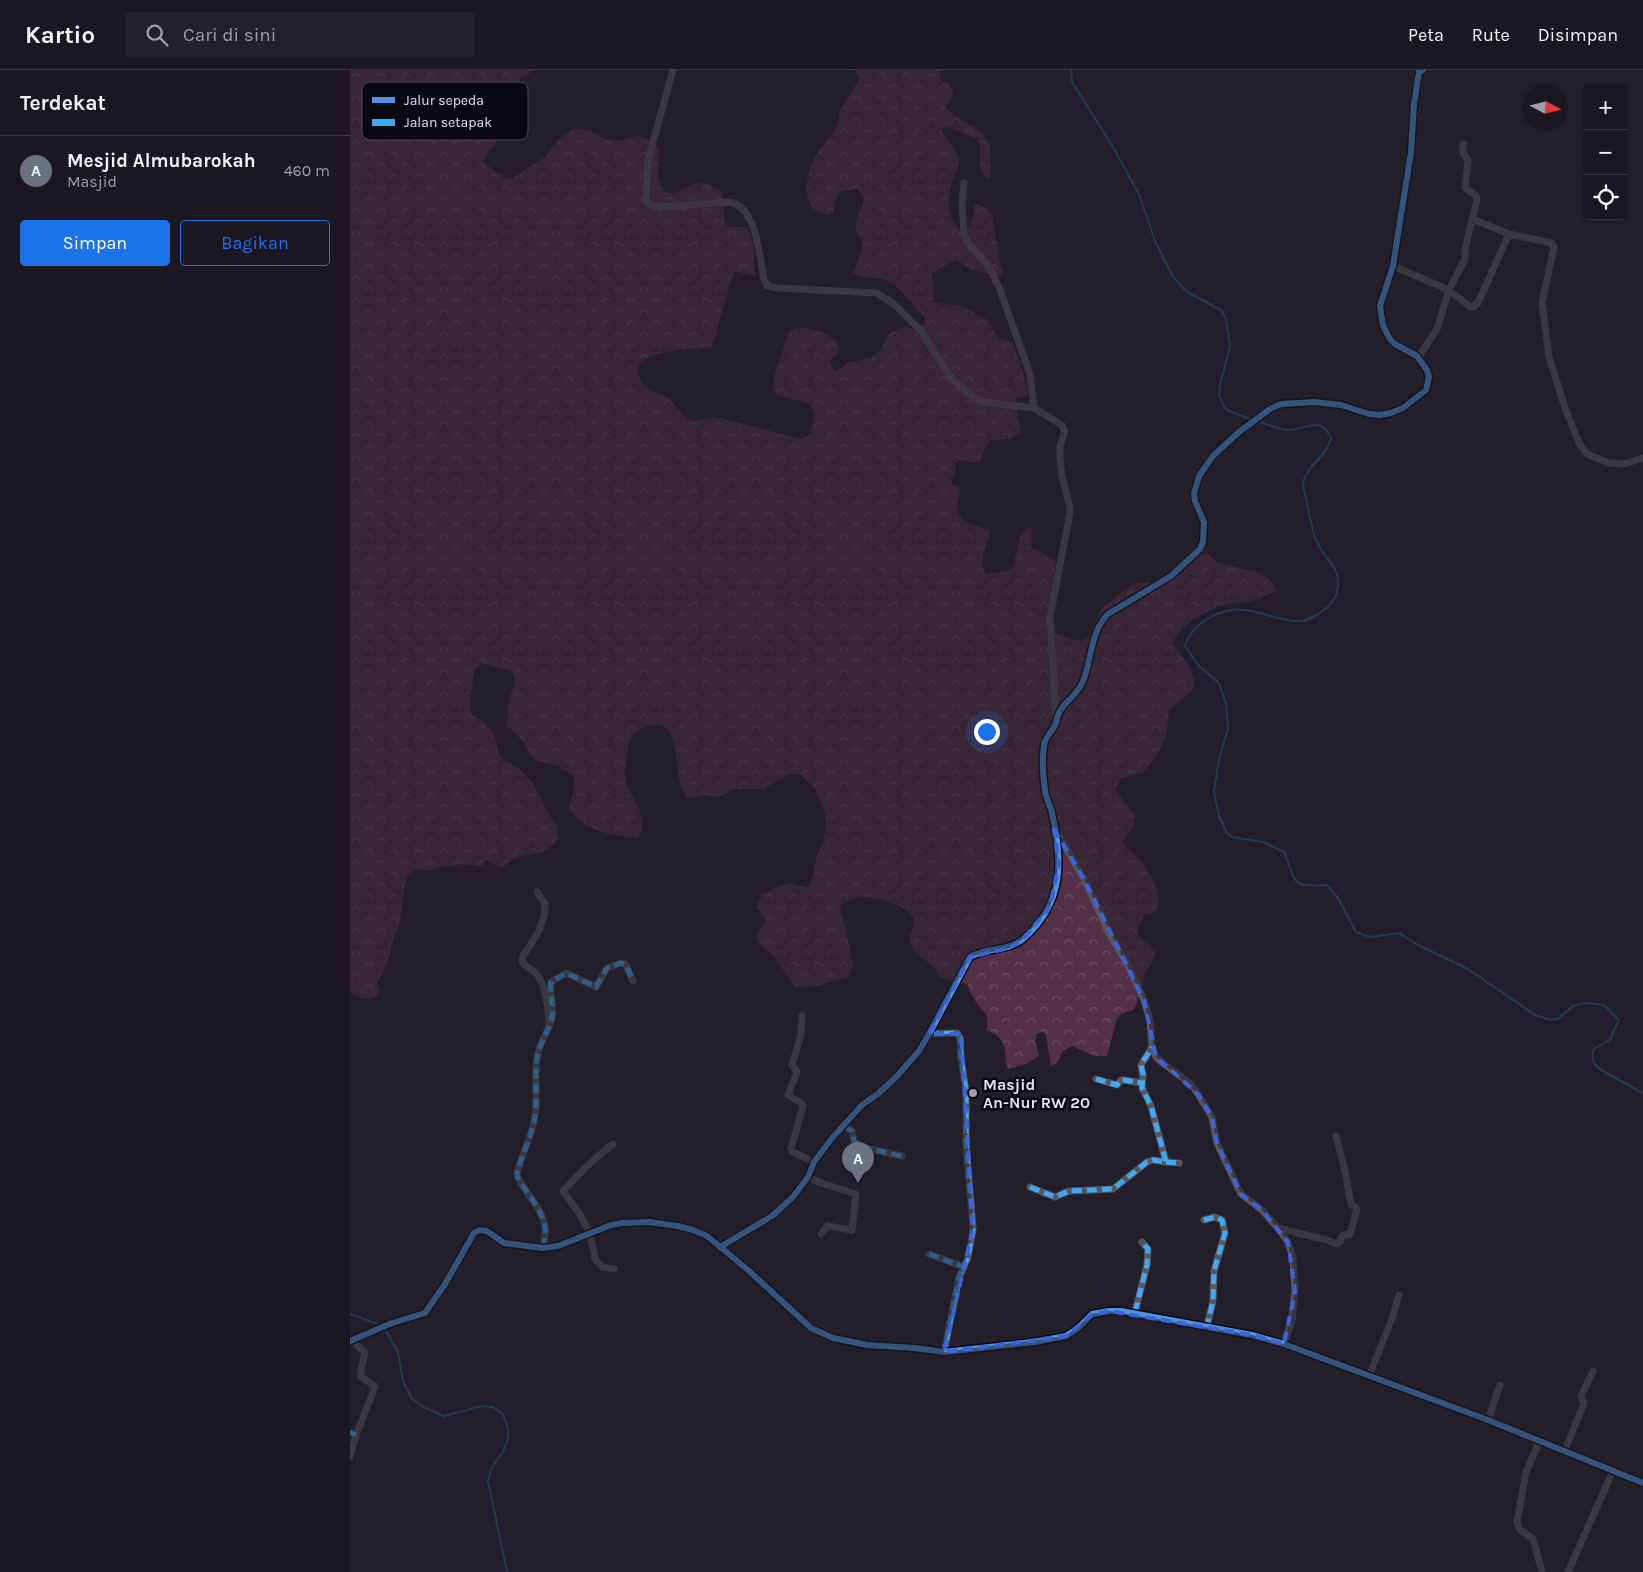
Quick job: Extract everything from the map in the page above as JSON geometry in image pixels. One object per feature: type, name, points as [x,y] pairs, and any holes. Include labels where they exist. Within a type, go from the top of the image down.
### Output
[{"type":"street","points":[[672,70],[648,160],[646,201],[650,205],[660,207],[730,202],[738,204],[749,216],[753,226],[767,286],[877,293],[895,305],[921,331],[952,379],[973,397],[983,402],[1034,408],[1062,425],[1065,430],[1060,445],[1060,459],[1070,513],[1050,617],[1057,719]]},
{"type":"street","points":[[720,1247],[772,1216],[793,1197],[808,1177],[814,1162],[832,1137],[862,1105],[879,1093],[897,1076],[919,1051],[970,957],[1010,948],[1024,938],[1050,907],[1056,888],[1059,864],[1052,812],[1045,791],[1044,744],[1060,709],[1074,696],[1084,680],[1092,644],[1100,621],[1108,614],[1171,576],[1200,549],[1203,542],[1204,522],[1194,501],[1194,494],[1196,483],[1205,465],[1239,432],[1270,409],[1281,404],[1315,402],[1340,405],[1369,414],[1391,413],[1402,408],[1426,390],[1429,377],[1427,370],[1418,358],[1394,344],[1390,339],[1383,326],[1380,306],[1393,266],[1411,152],[1414,111],[1422,71],[1411,70]]},
{"type":"street","points":[[1418,358],[1437,329],[1449,290],[1464,260],[1473,219],[1477,197],[1465,188],[1468,161],[1463,153],[1463,144]]},
{"type":"street","points":[[964,182],[962,205],[964,234],[968,243],[990,267],[999,286],[1030,374],[1034,408]]},
{"type":"street","points":[[1473,219],[1508,234],[1544,240],[1553,244],[1554,247],[1542,303],[1549,357],[1566,411],[1580,445],[1587,454],[1609,463],[1624,464],[1643,458]]},
{"type":"street","points":[[1393,266],[1449,290],[1473,307],[1477,305],[1508,234]]},
{"type":"street","points":[[1054,829],[1084,879],[1096,902],[1104,924],[1128,965],[1144,1000],[1150,1020],[1152,1047],[1159,1060],[1191,1084],[1198,1094],[1212,1117],[1217,1142],[1241,1194],[1262,1210],[1278,1228],[1291,1250],[1295,1275],[1294,1308],[1284,1344]]},
{"type":"street","points":[[538,892],[545,903],[543,920],[541,928],[523,956],[522,961],[530,970],[535,972],[539,979],[546,999],[549,1026]]},
{"type":"street","points":[[543,1248],[544,1222],[517,1176],[534,1122],[535,1068],[539,1050],[553,1012],[551,982],[567,973],[596,988],[607,968],[624,963],[632,980]]},
{"type":"street","points":[[802,1016],[802,1035],[792,1065],[796,1072],[788,1095],[802,1103],[803,1106],[791,1148],[793,1152],[814,1162]]},
{"type":"street","points":[[929,1034],[957,1033],[960,1038],[966,1091],[966,1144],[972,1229],[964,1267],[959,1276],[944,1352]]},
{"type":"street","points":[[1152,1047],[1141,1065],[1142,1083],[1144,1094],[1152,1109],[1166,1162]]},
{"type":"street","points":[[1096,1079],[1112,1085],[1117,1085],[1122,1080],[1142,1083]]},
{"type":"street","points":[[844,1126],[852,1131],[854,1140],[861,1147],[902,1156]]},
{"type":"street","points":[[1278,1228],[1337,1244],[1343,1235],[1350,1234],[1357,1209],[1351,1204],[1336,1136]]},
{"type":"street","points":[[613,1144],[563,1190],[590,1233],[596,1259],[602,1266],[614,1269]]},
{"type":"street","points":[[1030,1187],[1055,1197],[1069,1191],[1112,1189],[1146,1162],[1153,1160],[1179,1163]]},
{"type":"street","points":[[808,1177],[856,1194],[852,1230],[827,1226],[821,1234]]},
{"type":"street","points":[[1204,1220],[1214,1217],[1222,1220],[1225,1233],[1214,1271],[1213,1301],[1207,1326]]},
{"type":"street","points":[[350,1457],[353,1434],[375,1387],[361,1377],[365,1353],[352,1341],[392,1323],[422,1315],[428,1311],[446,1284],[474,1233],[479,1230],[487,1231],[507,1244],[543,1248],[558,1246],[611,1225],[649,1222],[678,1226],[707,1236],[804,1321],[819,1333],[833,1338],[867,1345],[944,1352],[1034,1342],[1066,1336],[1078,1328],[1092,1314],[1109,1311],[1135,1312],[1252,1334],[1284,1344],[1540,1440],[1643,1483]]},
{"type":"street","points":[[1135,1312],[1147,1265],[1148,1249],[1142,1242]]},
{"type":"street","points":[[929,1254],[964,1267]]},
{"type":"street","points":[[1369,1376],[1393,1316],[1399,1295]]},
{"type":"street","points":[[1565,1450],[1584,1403],[1581,1396],[1593,1371]]},
{"type":"street","points":[[1488,1420],[1500,1386]]},
{"type":"street","points":[[1540,1440],[1526,1472],[1518,1522],[1520,1530],[1531,1536],[1534,1542],[1542,1572]]},
{"type":"street","points":[[1568,1572],[1613,1471]]},
{"type":"highlighted area","points":[[1054,829],[1084,879],[1144,1000],[1156,1057],[1198,1094],[1212,1117],[1217,1143],[1241,1194],[1262,1210],[1288,1242],[1295,1291],[1284,1344],[1252,1335],[1109,1311],[1092,1314],[1066,1336],[944,1352],[973,1229],[961,1034],[929,1034],[970,957],[1010,948],[1024,938],[1050,907],[1059,864]]},
{"type":"green space","points":[[350,70],[534,70],[520,79],[519,82],[362,82],[362,140],[498,140],[483,162],[503,177],[510,179],[544,158],[559,139],[574,128],[591,131],[601,138],[619,141],[637,135],[643,137],[659,149],[658,178],[665,192],[679,192],[695,183],[702,183],[711,185],[722,192],[725,224],[729,227],[748,227],[753,244],[755,276],[734,271],[712,347],[674,350],[647,358],[639,363],[639,377],[642,383],[653,392],[670,400],[687,419],[693,421],[716,417],[801,439],[811,434],[814,412],[808,403],[777,395],[772,390],[775,373],[790,330],[797,328],[817,331],[834,339],[839,345],[838,353],[830,361],[831,367],[836,372],[849,362],[871,358],[881,349],[890,333],[904,327],[914,329],[924,325],[925,318],[893,284],[884,279],[861,277],[853,273],[862,250],[862,238],[857,231],[856,224],[862,206],[862,194],[857,189],[837,194],[833,214],[823,214],[816,210],[811,205],[807,189],[807,180],[812,163],[836,128],[841,109],[860,76],[854,70],[942,70],[939,77],[942,81],[949,83],[953,91],[953,97],[945,107],[981,132],[990,145],[991,173],[990,177],[987,178],[980,168],[980,145],[977,138],[950,127],[942,128],[943,133],[957,153],[959,163],[949,196],[949,209],[959,229],[971,227],[975,203],[986,208],[992,215],[1003,271],[1002,276],[974,271],[956,260],[939,268],[932,274],[934,302],[962,306],[989,321],[1000,339],[1013,342],[1028,395],[1015,399],[1021,433],[1010,439],[991,440],[987,444],[979,463],[956,462],[955,475],[950,479],[953,485],[960,488],[957,508],[961,517],[970,524],[991,531],[982,564],[986,574],[1008,571],[1014,565],[1020,537],[1027,527],[1032,529],[1031,547],[1056,561],[1047,630],[1077,641],[1087,639],[1102,608],[1134,583],[1169,583],[1197,557],[1206,552],[1218,563],[1258,572],[1274,584],[1277,591],[1254,600],[1228,604],[1212,609],[1195,618],[1181,630],[1173,644],[1189,667],[1194,680],[1194,686],[1189,694],[1169,710],[1164,741],[1147,769],[1142,773],[1121,778],[1115,789],[1135,815],[1133,828],[1123,841],[1154,880],[1158,902],[1157,910],[1145,914],[1138,926],[1137,933],[1153,950],[1156,956],[1146,972],[1133,1010],[1121,1014],[1117,1018],[1107,1056],[1094,1056],[1072,1046],[1063,1051],[1057,1063],[1051,1066],[1046,1035],[1042,1031],[1037,1034],[1035,1040],[1039,1056],[1026,1064],[1008,1069],[1002,1041],[987,1030],[987,1016],[975,1000],[967,984],[941,977],[930,964],[916,953],[910,940],[914,921],[910,913],[897,905],[879,899],[858,897],[840,905],[853,963],[849,977],[817,986],[795,987],[772,954],[758,943],[756,936],[766,921],[757,907],[761,895],[782,886],[795,884],[810,887],[817,856],[823,843],[826,825],[825,813],[815,789],[801,775],[792,774],[763,789],[733,789],[722,796],[704,795],[686,798],[679,779],[675,748],[670,732],[665,727],[658,725],[648,726],[632,735],[628,744],[625,768],[627,785],[641,814],[642,829],[638,838],[599,831],[582,822],[569,808],[574,789],[574,776],[558,766],[537,761],[532,757],[522,740],[507,725],[509,700],[515,683],[514,676],[510,671],[481,663],[474,671],[470,703],[471,714],[483,721],[494,734],[499,753],[503,759],[522,771],[533,783],[549,815],[557,826],[557,840],[544,851],[515,859],[503,867],[486,860],[482,867],[464,864],[439,867],[427,871],[416,869],[407,877],[405,883],[399,928],[394,936],[386,966],[377,984],[380,990],[374,998],[367,999],[350,992]]},
{"type":"waterway","points":[[1071,70],[1072,81],[1075,87],[1110,142],[1139,194],[1155,241],[1173,277],[1187,292],[1221,310],[1226,319],[1230,347],[1220,384],[1219,396],[1224,407],[1229,411],[1253,420]]},
{"type":"waterway","points":[[1258,421],[1285,430],[1311,425],[1322,426],[1331,438],[1325,451],[1307,473],[1303,486],[1315,536],[1338,576],[1338,586],[1331,604],[1319,614],[1307,620],[1286,620],[1245,610],[1226,611],[1209,618],[1201,624],[1194,630],[1185,646],[1199,666],[1219,683],[1226,704],[1228,729],[1219,759],[1214,791],[1219,816],[1227,833],[1232,837],[1263,842],[1284,852],[1296,881],[1306,885],[1327,885],[1338,898],[1356,932],[1370,937],[1399,933],[1418,945],[1468,969],[1535,1015],[1551,1020],[1558,1019],[1573,1006],[1585,1003],[1604,1005],[1619,1020],[1611,1039],[1594,1049],[1593,1061],[1601,1070],[1643,1093]]},
{"type":"waterway","points":[[350,1314],[381,1325]]},
{"type":"waterway","points":[[384,1328],[398,1352],[403,1381],[412,1399],[425,1408],[444,1416],[482,1406],[492,1407],[503,1414],[508,1428],[508,1438],[503,1452],[492,1467],[488,1481],[507,1572]]},
{"type":"marked path","points":[[543,1248],[544,1221],[538,1208],[521,1184],[517,1174],[534,1122],[538,1053],[552,1017],[551,982],[566,973],[596,987],[607,968],[621,963],[626,965],[633,981]]},
{"type":"marked path","points":[[929,1034],[957,1033],[960,1038],[966,1091],[966,1144],[973,1229],[968,1257],[959,1277],[944,1352]]},
{"type":"marked path","points":[[1030,1187],[1055,1197],[1069,1191],[1113,1189],[1147,1162],[1153,1160],[1166,1162],[1151,1106],[1142,1088],[1143,1075],[1141,1065],[1152,1047]]},
{"type":"marked path","points":[[1096,1079],[1117,1085],[1121,1080],[1142,1083]]},
{"type":"marked path","points":[[844,1126],[852,1131],[854,1141],[861,1147],[902,1156]]},
{"type":"marked path","points":[[1166,1162],[1179,1163]]},
{"type":"marked path","points":[[1204,1220],[1215,1217],[1222,1220],[1225,1233],[1214,1271],[1213,1301],[1207,1326]]},
{"type":"marked path","points":[[1135,1312],[1147,1265],[1148,1249],[1142,1242]]},
{"type":"marked path","points":[[929,1254],[964,1267]]},
{"type":"marked path","points":[[350,1432],[356,1435]]},
{"type":"cycle path","points":[[720,1247],[772,1216],[793,1197],[808,1177],[814,1162],[833,1137],[862,1105],[879,1093],[897,1076],[919,1051],[970,957],[1017,943],[1036,926],[1046,911],[1057,881],[1058,848],[1052,813],[1044,786],[1043,750],[1045,742],[1055,725],[1058,714],[1083,681],[1095,637],[1102,621],[1108,614],[1171,576],[1200,549],[1203,542],[1204,522],[1195,501],[1194,493],[1199,476],[1213,456],[1239,432],[1270,409],[1281,404],[1315,402],[1341,405],[1369,414],[1379,415],[1403,408],[1426,390],[1429,377],[1427,370],[1417,356],[1395,344],[1390,339],[1383,326],[1380,306],[1393,266],[1411,152],[1414,104],[1419,72],[1423,70]]},
{"type":"cycle path","points":[[350,1341],[392,1323],[425,1313],[445,1284],[474,1233],[479,1230],[487,1231],[504,1243],[543,1248],[558,1246],[611,1225],[649,1222],[678,1226],[707,1236],[748,1270],[811,1328],[833,1338],[867,1345],[944,1352],[1034,1342],[1066,1336],[1078,1328],[1092,1314],[1121,1311],[1252,1335],[1284,1344],[1488,1420],[1643,1483]]},
{"type":"place","name":"Masjid An-Nur RW 20","points":[[973,1093]]},
{"type":"place","name":"Mesjid Almubarokah","points":[[858,1183]]}]
